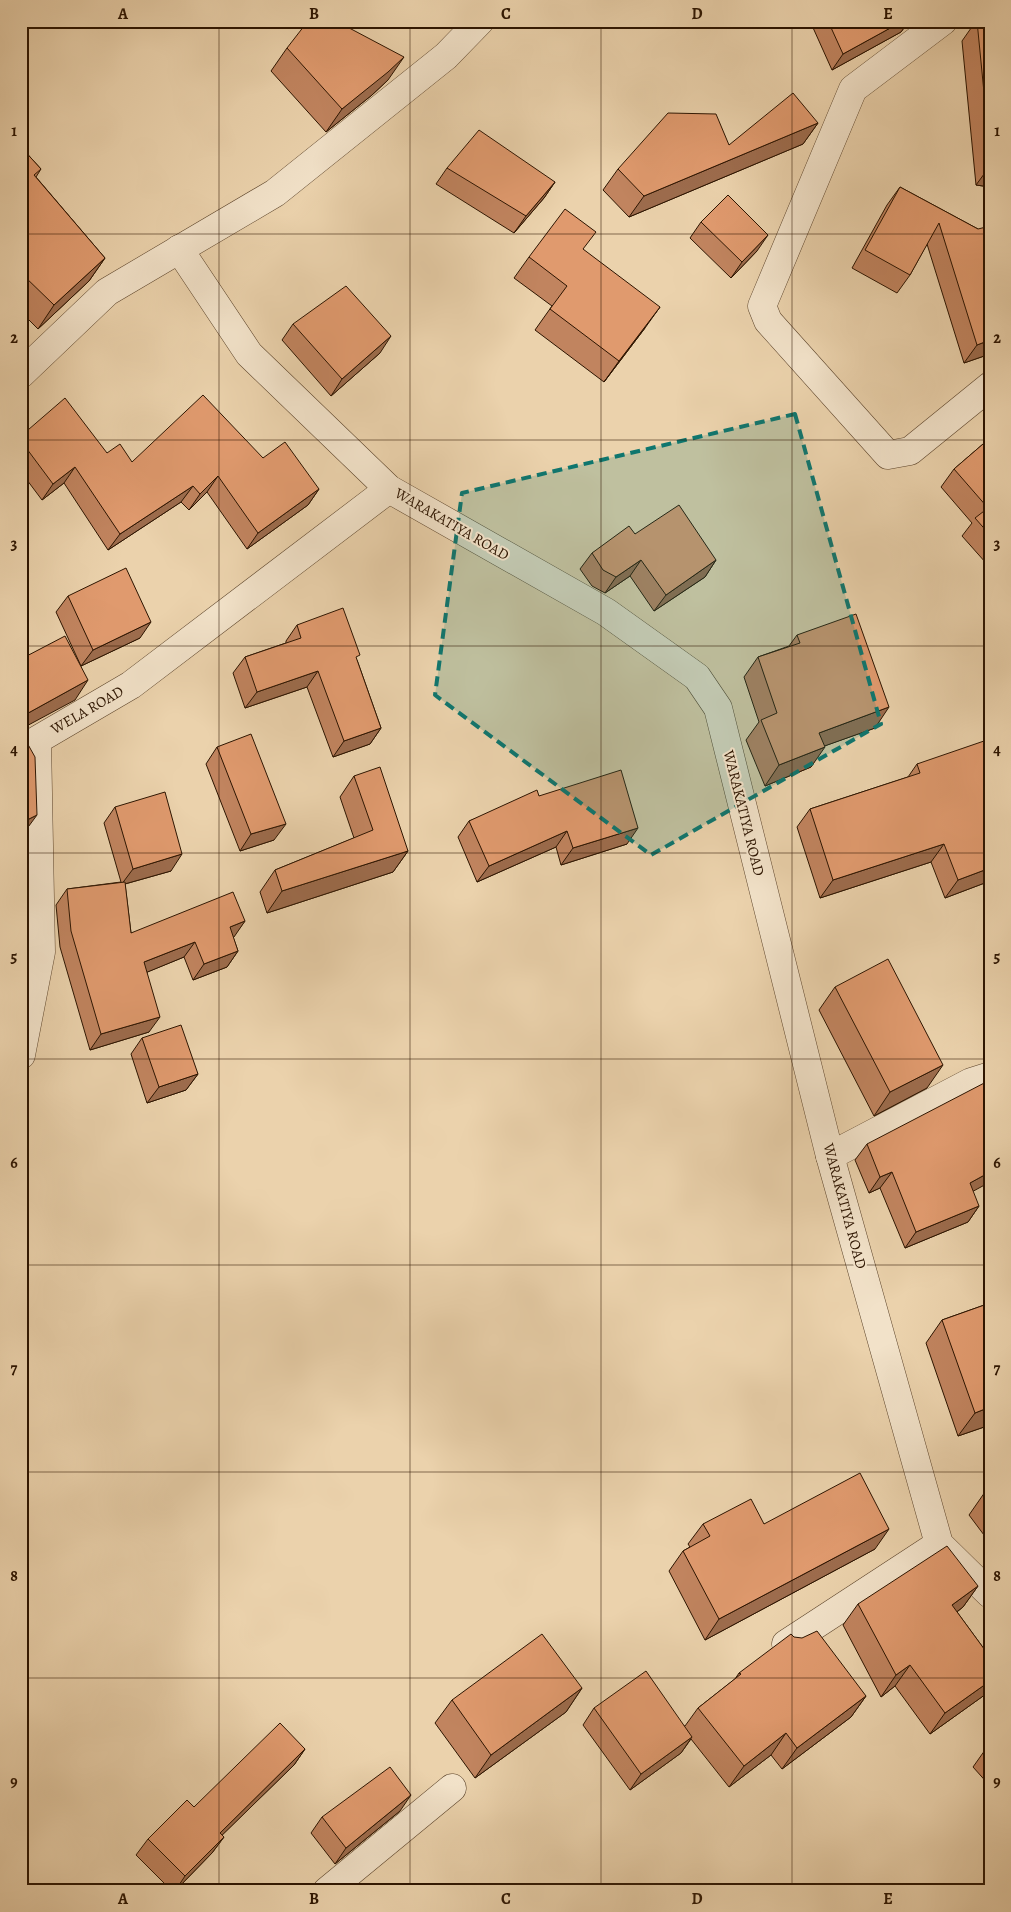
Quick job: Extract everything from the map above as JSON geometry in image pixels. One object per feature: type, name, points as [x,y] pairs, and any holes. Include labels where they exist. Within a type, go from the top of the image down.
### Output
[{"type":"street","points":[[21,374],[107,292],[275,192],[446,56],[480,21]]},
{"type":"street","points":[[943,21],[853,89],[762,306],[768,321],[888,455],[910,451],[990,386]]},
{"type":"street","name":"WARAKATIYA ROAD","points":[[179,249],[249,354],[389,489],[606,612],[697,677],[718,708],[830,1156],[939,1544],[990,1594]]},
{"type":"street","name":"WELA ROAD","points":[[21,1055],[41,952],[37,740],[131,684],[389,489]]},
{"type":"street","points":[[830,1156],[971,1082],[990,1076]]},
{"type":"street","points":[[786,1644],[939,1544]]},
{"type":"street","points":[[327,1891],[452,1788]]},
{"type":"highlighted area","points":[[795,414],[881,724],[651,855],[435,695],[462,493]]},
{"type":"building","points":[[308,21],[336,21],[404,57],[342,109],[287,48]]},
{"type":"building","points":[[828,21],[903,21],[843,54]]},
{"type":"building","points":[[977,21],[990,23],[990,154]]},
{"type":"building","points":[[793,93],[818,123],[644,196],[618,169],[668,113],[716,114],[729,145]]},
{"type":"building","points":[[479,130],[555,182],[526,216],[447,168]]},
{"type":"building","points":[[21,147],[41,169],[34,175],[105,258],[54,305],[21,273]]},
{"type":"building","points":[[900,187],[978,229],[990,226],[990,340],[977,345],[939,223],[910,275],[865,250]]},
{"type":"building","points":[[728,195],[768,235],[742,262],[701,222]]},
{"type":"building","points":[[565,209],[596,232],[583,249],[660,307],[619,361],[550,309],[567,286],[529,257]]},
{"type":"building","points":[[346,286],[391,336],[342,379],[293,324]]},
{"type":"building","points":[[203,395],[263,458],[285,442],[319,489],[258,533],[218,476],[200,494],[193,486],[120,534],[75,467],[53,484],[21,441],[21,436],[65,398],[107,453],[120,444],[132,462]]},
{"type":"building","points":[[990,438],[990,535],[975,518],[988,508],[954,469]]},
{"type":"building","points":[[679,505],[716,560],[666,595],[641,560],[616,577],[603,570],[592,553],[629,526],[635,534]]},
{"type":"building","points":[[126,568],[151,622],[93,650],[68,596]]},
{"type":"building","points":[[343,608],[360,655],[356,657],[381,728],[344,741],[318,671],[257,692],[245,657],[301,638],[297,625]]},
{"type":"building","points":[[856,614],[889,707],[819,733],[825,747],[779,765],[761,720],[777,713],[758,657],[800,643],[797,635]]},
{"type":"building","points":[[65,636],[88,680],[21,717],[21,659]]},
{"type":"building","points":[[21,732],[35,757],[37,815],[21,823]]},
{"type":"building","points":[[251,734],[286,824],[251,834],[217,747]]},
{"type":"building","points":[[984,741],[990,759],[990,868],[958,880],[944,844],[833,880],[810,809],[920,773],[917,764]]},
{"type":"building","points":[[380,767],[408,851],[282,891],[275,870],[373,830],[354,776]]},
{"type":"building","points":[[621,770],[638,828],[573,848],[567,831],[489,866],[469,821],[537,790],[539,796]]},
{"type":"building","points":[[165,792],[182,854],[133,869],[115,807]]},
{"type":"building","points":[[125,882],[131,933],[233,892],[245,921],[230,927],[238,951],[204,964],[195,942],[144,962],[160,1017],[101,1034],[71,931],[67,889]]},
{"type":"building","points":[[888,959],[943,1065],[890,1092],[835,987]]},
{"type":"building","points":[[181,1025],[198,1074],[159,1087],[142,1038]]},
{"type":"building","points":[[990,1080],[990,1172],[970,1183],[979,1206],[916,1232],[892,1172],[880,1177],[867,1144]]},
{"type":"building","points":[[990,1303],[990,1407],[975,1413],[942,1320]]},
{"type":"building","points":[[860,1473],[889,1529],[719,1619],[683,1551],[710,1536],[703,1524],[751,1499],[764,1524]]},
{"type":"building","points":[[990,1489],[990,1498],[985,1492]]},
{"type":"building","points":[[947,1546],[978,1586],[952,1605],[990,1657],[990,1681],[945,1713],[910,1665],[896,1675],[858,1604]]},
{"type":"building","points":[[817,1631],[866,1696],[797,1748],[786,1733],[744,1766],[698,1708],[741,1674],[739,1673],[791,1634],[794,1637],[802,1638]]},
{"type":"building","points":[[542,1634],[582,1688],[491,1755],[452,1700]]},
{"type":"building","points":[[646,1671],[692,1737],[641,1774],[594,1708]]},
{"type":"building","points":[[280,1723],[305,1749],[220,1833],[224,1837],[185,1876],[148,1839],[187,1800],[194,1807]]},
{"type":"building","points":[[390,1767],[411,1795],[346,1848],[322,1817]]}]
